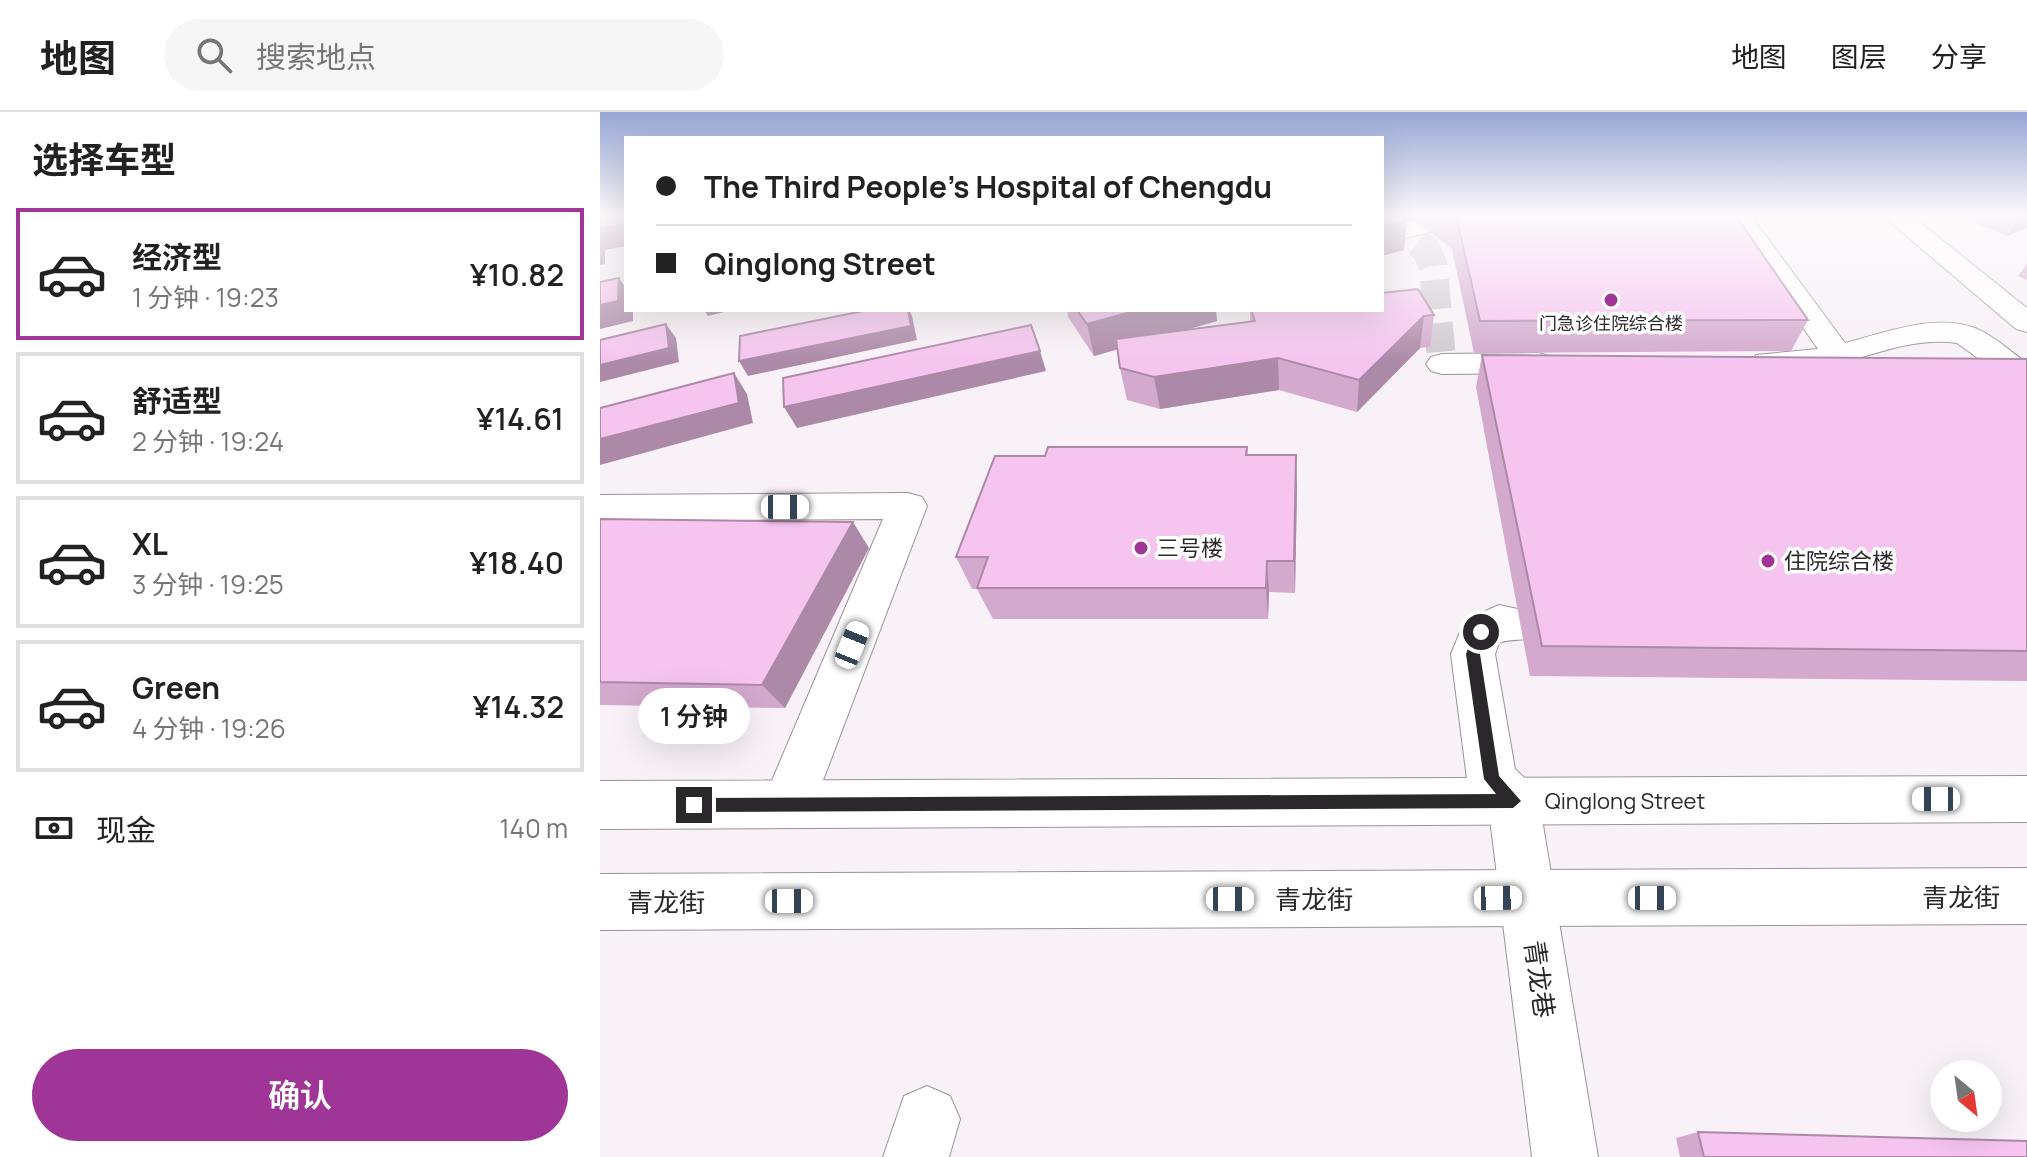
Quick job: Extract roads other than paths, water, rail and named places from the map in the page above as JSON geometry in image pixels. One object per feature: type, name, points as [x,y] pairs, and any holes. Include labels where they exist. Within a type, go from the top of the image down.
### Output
[{"type":"main road","points":[[1773,265],[1837,353]]},
{"type":"main road","points":[[1955,265],[2027,323]]},
{"type":"main road","points":[[1735,362],[1797,362],[1912,335],[1946,332],[1966,335],[2027,377]]},
{"type":"main road","points":[[1442,364],[1566,363]]},
{"type":"main road","points":[[600,508],[908,506],[788,804]]},
{"type":"main road","points":[[1513,801],[1492,779],[1473,654],[1481,632],[1499,622],[1521,625]]},
{"type":"main road","name":"Qinglong Street","points":[[600,805],[2027,799]]},
{"type":"main road","name":"青龙巷","points":[[1513,801],[1565,1157]]},
{"type":"main road","name":"青龙街","points":[[600,902],[2027,896]]},
{"type":"tunnel","points":[[1433,265],[1442,364]]},
{"type":"place","name":"门急诊住院综合楼","points":[[1611,300]]},
{"type":"place","name":"三号楼","points":[[1141,548]]},
{"type":"place","name":"住院综合楼","points":[[1768,561]]}]
